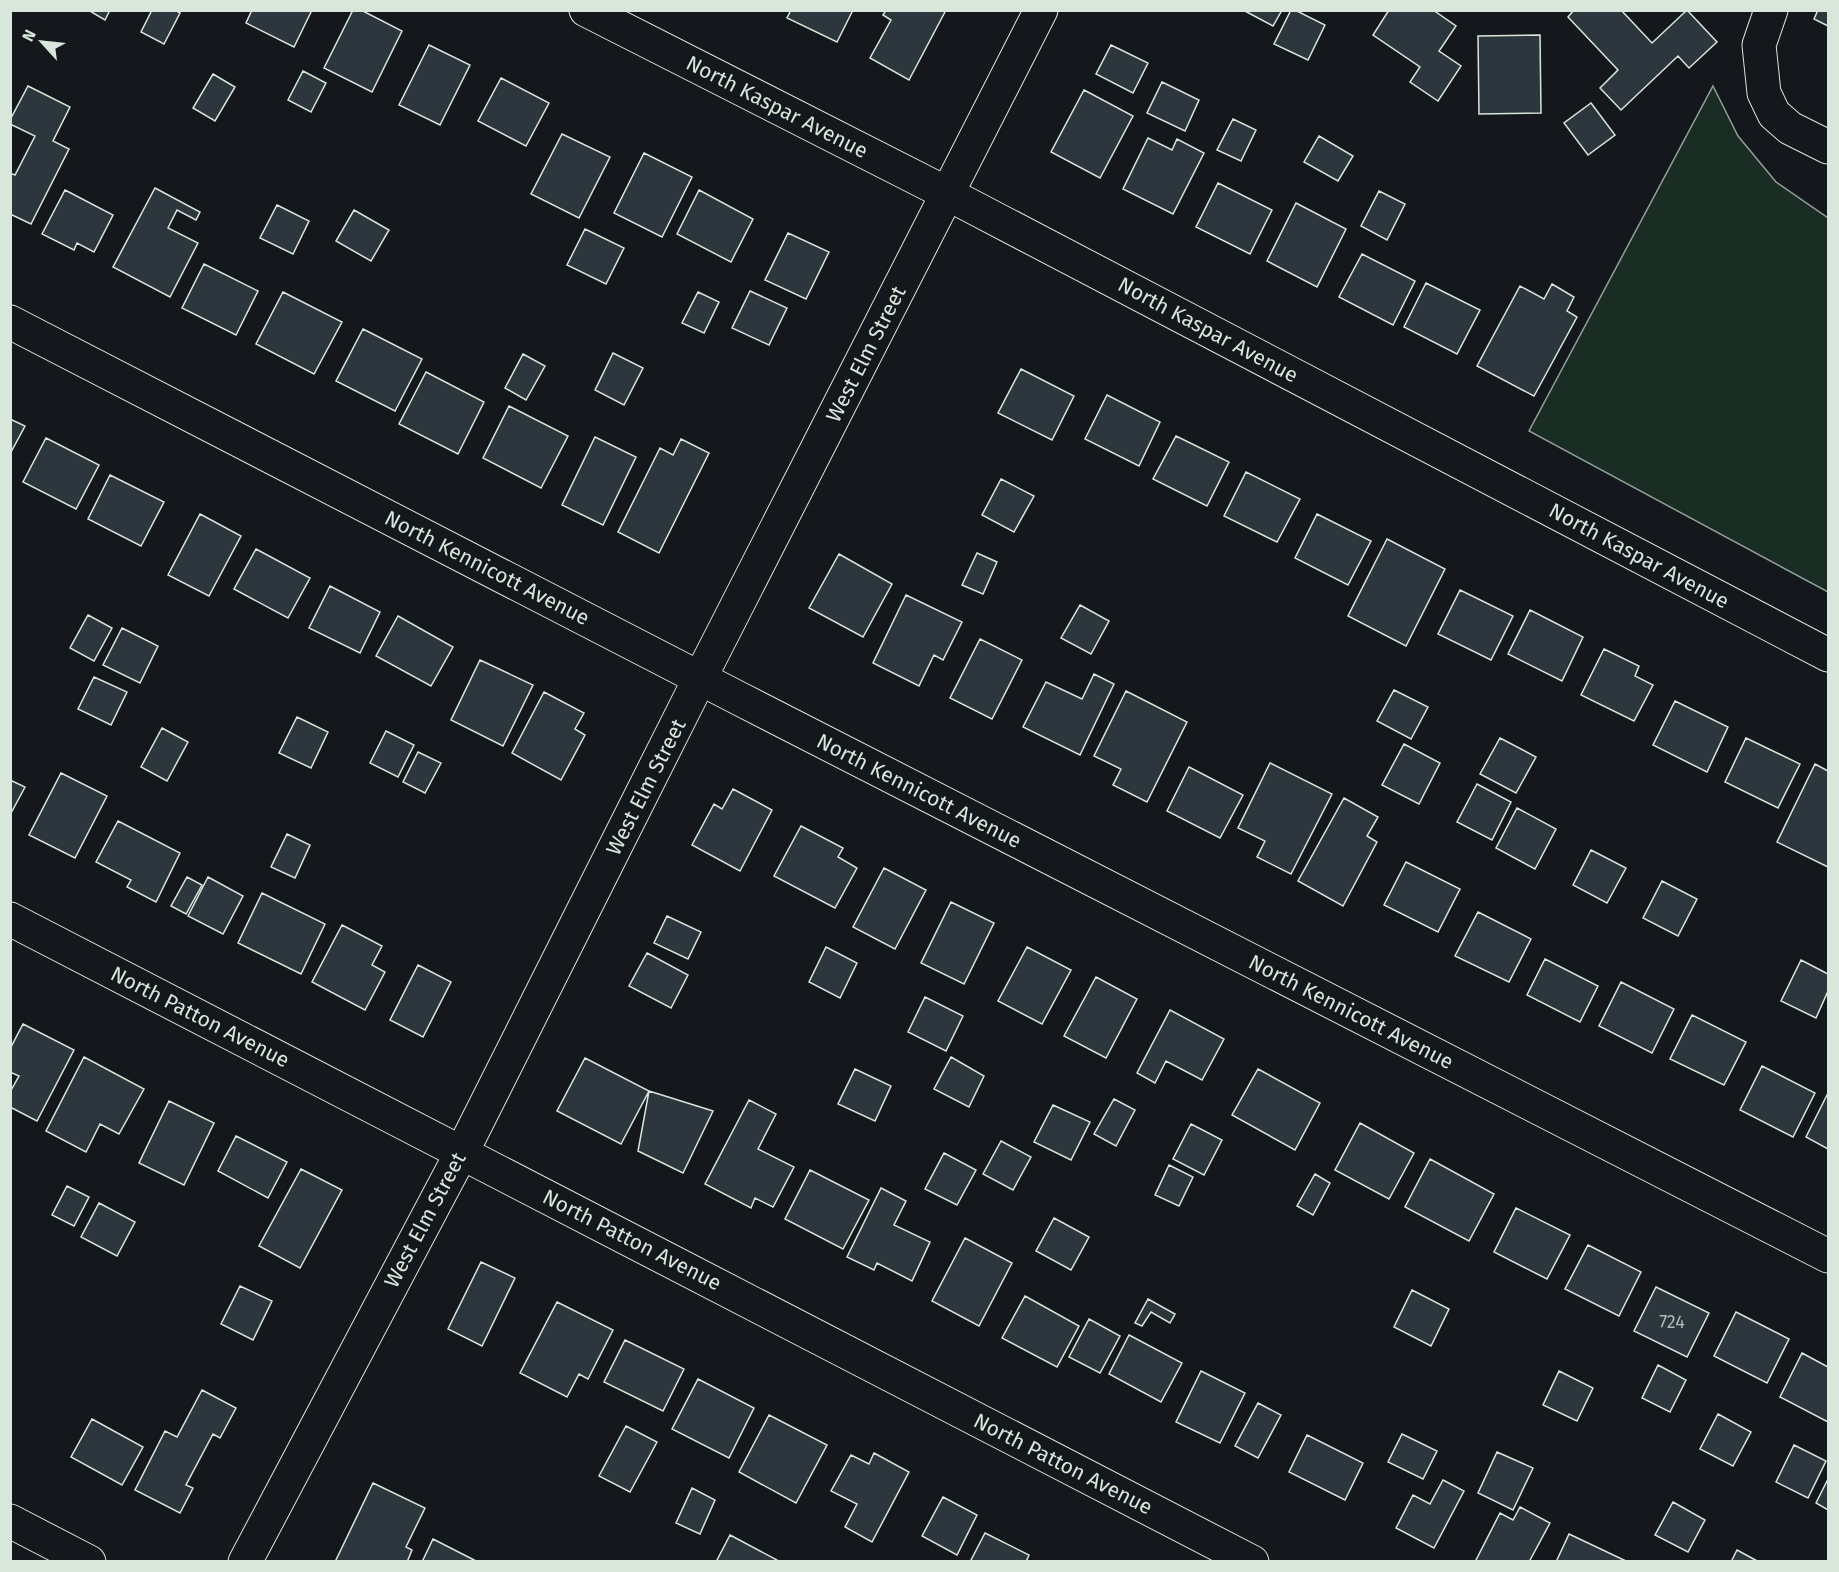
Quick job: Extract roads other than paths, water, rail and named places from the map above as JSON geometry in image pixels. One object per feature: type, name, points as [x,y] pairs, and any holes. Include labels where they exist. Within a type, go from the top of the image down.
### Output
[{"type":"street","name":"North Kaspar Avenue","points":[[586,10],[948,194],[1828,655]]},
{"type":"street","name":"West Elm Street","points":[[245,1562],[462,1152],[700,678],[1041,10]]},
{"type":"street","points":[[1771,10],[1759,45],[1764,93],[1774,114],[1790,128],[1828,147]]},
{"type":"street","name":"North Kennicott Avenue","points":[[10,322],[1828,1256]]},
{"type":"street","name":"North Patton Avenue","points":[[10,919],[1252,1562]]},
{"type":"street","points":[[10,1521],[89,1562]]}]
